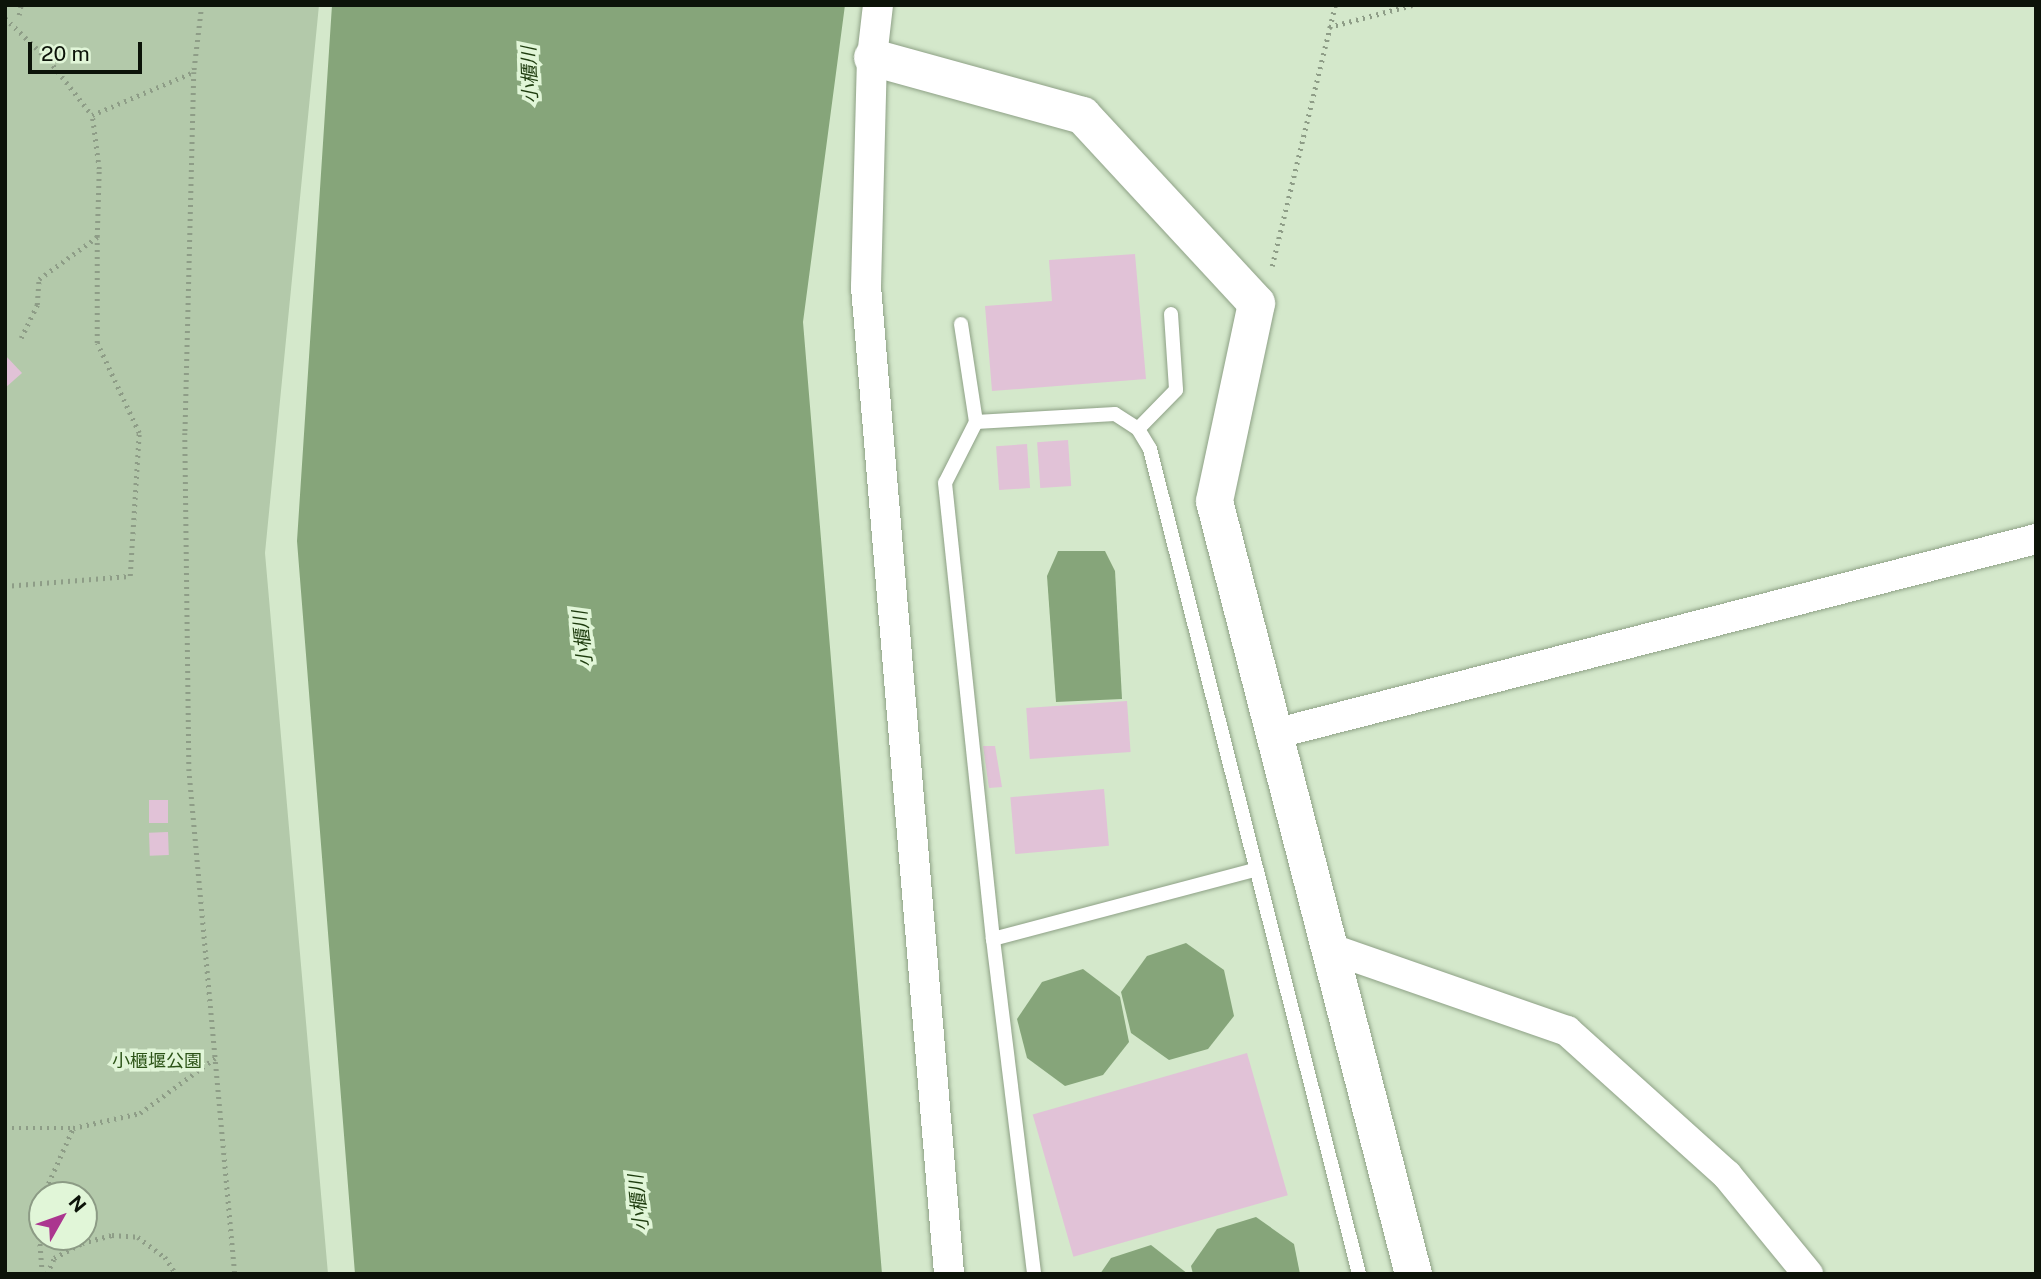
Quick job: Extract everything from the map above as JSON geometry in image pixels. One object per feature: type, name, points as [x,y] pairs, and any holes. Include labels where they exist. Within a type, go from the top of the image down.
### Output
[{"type":"street","points":[[878,5],[872,57],[866,287],[949,1274]]},
{"type":"street","points":[[872,57],[1082,115],[1256,303],[1214,501],[1413,1274]]},
{"type":"street","points":[[1274,734],[2036,539]]},
{"type":"street","points":[[1329,948],[1567,1031],[1727,1175],[1808,1274]]},
{"type":"lane","points":[[1138,429],[1176,390],[1171,314]]},
{"type":"lane","points":[[961,324],[976,422],[945,483],[993,939],[1034,1274]]},
{"type":"lane","points":[[976,422],[1115,414],[1138,429],[1150,449],[1359,1274]]},
{"type":"lane","points":[[993,939],[1255,870]]},
{"type":"path","points":[[19,15],[21,5]]},
{"type":"path","points":[[202,5],[194,72],[185,433],[189,769],[235,1274]]},
{"type":"path","points":[[1256,303],[1274,261],[1335,5]]},
{"type":"path","points":[[1329,27],[1412,5]]},
{"type":"path","points":[[5,18],[49,60],[92,116],[99,169],[97,343],[139,433],[130,576],[5,586]]},
{"type":"path","points":[[92,116],[194,72]]},
{"type":"path","points":[[21,338],[37,305],[39,279],[97,237]]},
{"type":"path","points":[[5,1128],[73,1128],[140,1113],[215,1058]]},
{"type":"path","points":[[45,1274],[37,1209],[73,1128]]},
{"type":"path","points":[[45,1274],[54,1258],[82,1243],[112,1235],[138,1237],[165,1256],[176,1274]]},
{"type":"green space","name":"小櫃堰公園","points":[[5,5],[319,5],[265,553],[328,1274],[5,1274]]},
{"type":"water","name":"小櫃川","points":[[332,5],[845,5],[803,322],[882,1274],[355,1274],[297,541]]},
{"type":"water","points":[[1058,551],[1105,551],[1115,571],[1122,699],[1056,702],[1047,576]]},
{"type":"water","points":[[1186,943],[1224,970],[1234,1016],[1208,1049],[1169,1060],[1131,1033],[1121,992],[1147,956]]},
{"type":"water","points":[[1083,969],[1120,997],[1129,1042],[1103,1075],[1065,1086],[1027,1058],[1017,1019],[1042,982]]},
{"type":"water","points":[[1256,1217],[1294,1244],[1300,1274],[1193,1274],[1191,1266],[1217,1229]]},
{"type":"water","points":[[1151,1245],[1188,1274],[1100,1274],[1111,1258]]},
{"type":"building","points":[[1135,254],[1146,379],[992,391],[985,306],[1052,301],[1049,260]]},
{"type":"building","points":[[5,355],[22,373],[5,388]]},
{"type":"building","points":[[1068,440],[1071,486],[1040,488],[1037,442]]},
{"type":"building","points":[[1027,444],[1030,488],[999,490],[996,446]]},
{"type":"building","points":[[1127,701],[1131,752],[1030,759],[1026,708]]},
{"type":"building","points":[[983,746],[995,746],[1002,787],[989,788]]},
{"type":"building","points":[[1104,789],[1109,846],[1015,854],[1010,797]]},
{"type":"building","points":[[149,800],[168,800],[168,823],[149,823]]},
{"type":"building","points":[[168,832],[169,855],[150,856],[149,833]]},
{"type":"building","points":[[1247,1053],[1288,1195],[1073,1257],[1033,1114]]}]
